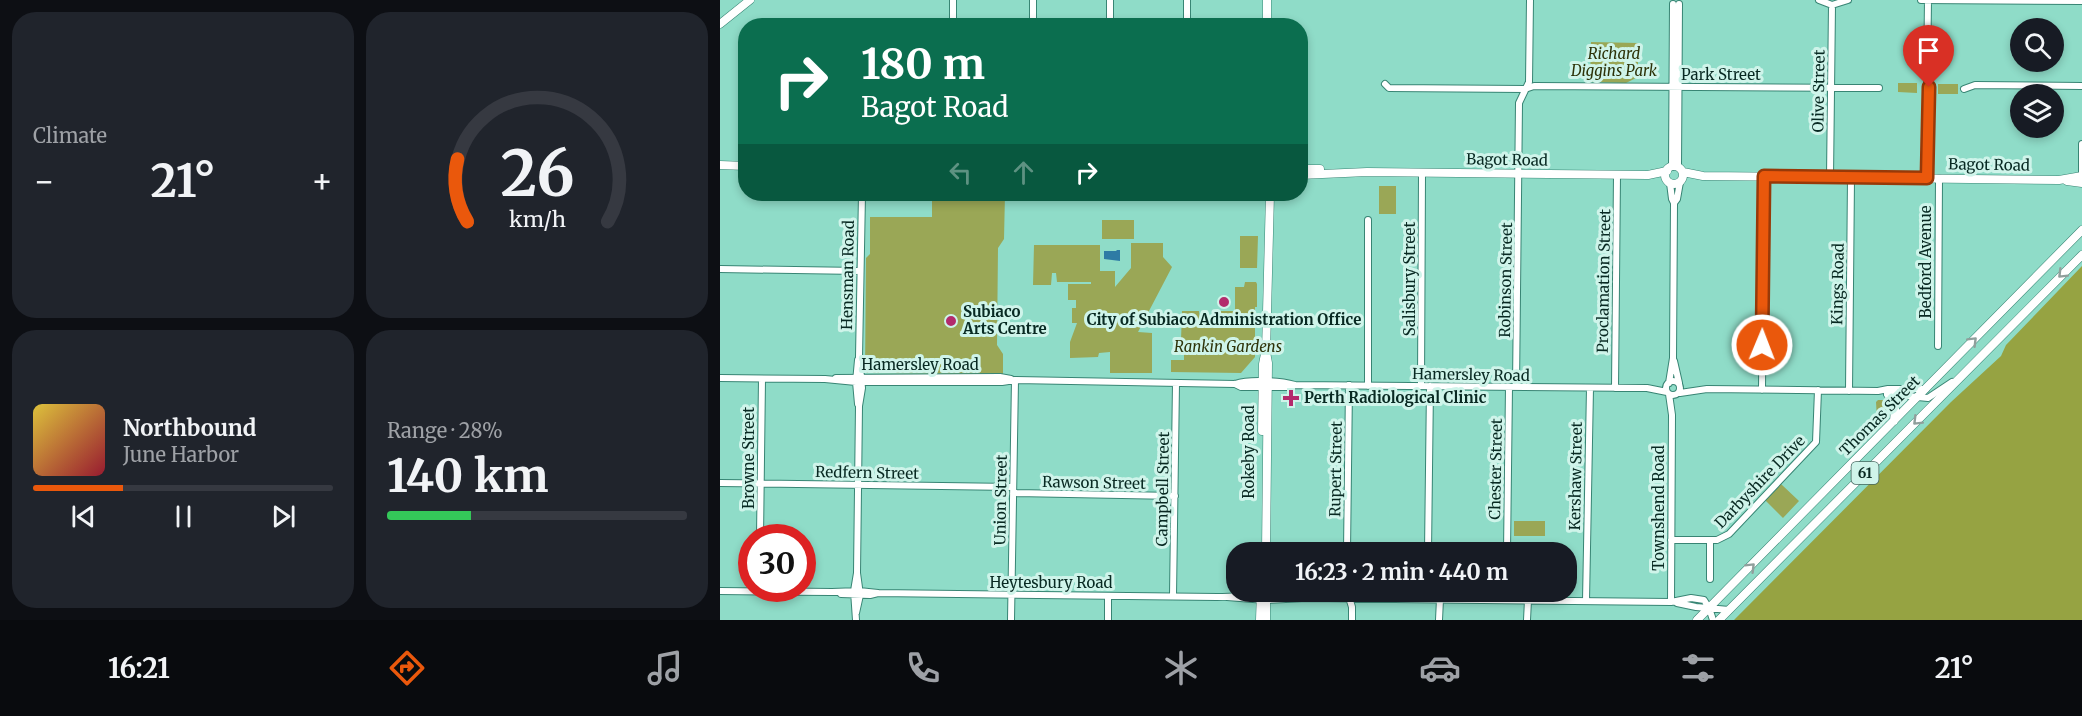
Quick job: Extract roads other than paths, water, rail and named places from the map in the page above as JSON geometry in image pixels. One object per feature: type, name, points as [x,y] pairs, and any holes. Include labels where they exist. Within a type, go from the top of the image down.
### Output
[{"type":"main road","points":[[720,24],[750,0]]},
{"type":"main road","points":[[1267,0],[1267,18]]},
{"type":"main road","points":[[1272,0],[1272,18]]},
{"type":"main road","points":[[720,165],[738,166]]},
{"type":"main road","name":"Bagot Road","points":[[1308,168],[1367,172]]},
{"type":"main road","name":"Bagot Road","points":[[1308,175],[1367,172],[1675,175],[2059,180],[2082,183]]},
{"type":"main road","name":"Bagot Road","points":[[2059,180],[2082,176]]},
{"type":"main road","name":"Rokeby Road","points":[[1261,542],[1268,201]]},
{"type":"main road","name":"Thomas Street","points":[[1697,620],[2082,230]]},
{"type":"main road","name":"Thomas Street","points":[[1719,620],[2082,255]]},
{"type":"main road","name":"Rokeby Road","points":[[1265,384],[1266,542]]},
{"type":"main road","points":[[1888,394],[1895,409],[1894,421]]},
{"type":"main road","points":[[1260,620],[1262,602]]},
{"type":"main road","points":[[1264,602],[1266,620]]},
{"type":"street","points":[[953,0],[953,18]]},
{"type":"street","points":[[1033,0],[1033,18]]},
{"type":"street","points":[[1110,0],[1110,18]]},
{"type":"street","points":[[1187,0],[1187,18]]},
{"type":"street","name":"Robinson Street","points":[[1513,387],[1519,103],[1528,82],[1530,0]]},
{"type":"street","points":[[1819,0],[1832,2],[1848,0]]},
{"type":"street","points":[[1921,0],[2082,2]]},
{"type":"street","points":[[1927,178],[1928,0]]},
{"type":"street","name":"Townshend Road","points":[[1668,383],[1673,358],[1674,203],[1677,199],[1675,175],[1676,2]]},
{"type":"street","name":"Olive Street","points":[[1830,177],[1832,2]]},
{"type":"street","name":"Park Street","points":[[1385,84],[1389,87],[1525,89],[1534,86],[1879,88]]},
{"type":"street","points":[[1964,89],[1975,85],[2082,86]]},
{"type":"street","points":[[2082,144],[2082,176]]},
{"type":"street","name":"Salisbury Street","points":[[1421,386],[1422,173]]},
{"type":"street","name":"Proclamation Street","points":[[1615,388],[1617,175]]},
{"type":"street","points":[[1762,390],[1764,176]]},
{"type":"street","name":"Kings Road","points":[[1849,391],[1851,178]]},
{"type":"street","name":"Bedford Avenue","points":[[1938,346],[1939,178]]},
{"type":"street","name":"Hensman Road","points":[[856,616],[862,201]]},
{"type":"street","points":[[1368,220],[1368,386]]},
{"type":"street","points":[[720,269],[860,271]]},
{"type":"street","name":"Townshend Road","points":[[1672,415],[1679,389],[1673,358]]},
{"type":"street","name":"Hamersley Road","points":[[720,378],[1002,382],[1014,380],[1235,384],[1241,387],[1286,382],[1295,385],[1647,388],[1668,383]]},
{"type":"street","name":"Browne Street","points":[[760,524],[762,379]]},
{"type":"street","points":[[1878,391],[1918,397],[1933,396],[1958,379]]},
{"type":"street","name":"Union Street","points":[[1011,620],[1014,380]]},
{"type":"street","points":[[1675,381],[1679,389],[1674,396],[1668,393],[1666,388],[1668,383],[1675,381]]},
{"type":"street","name":"Campbell Street","points":[[1173,596],[1176,383]]},
{"type":"street","name":"Rupert Street","points":[[1347,542],[1349,385]]},
{"type":"street","points":[[1428,542],[1430,386]]},
{"type":"street","name":"Chester Street","points":[[1507,542],[1513,387]]},
{"type":"street","name":"Kershaw Street","points":[[1586,601],[1590,388]]},
{"type":"street","name":"Hamersley Road","points":[[1647,388],[1668,393]]},
{"type":"street","points":[[1679,389],[1849,391],[1926,389]]},
{"type":"street","name":"Darbyshire Drive","points":[[1671,540],[1722,540],[1730,534],[1814,445],[1817,439],[1818,390]]},
{"type":"street","name":"Townshend Road","points":[[1668,393],[1672,415],[1671,602]]},
{"type":"street","name":"Redfern Street","points":[[720,483],[1013,490]]},
{"type":"street","name":"Rawson Street","points":[[1013,490],[1175,496]]},
{"type":"street","points":[[1710,540],[1710,579]]},
{"type":"street","name":"Heytesbury Road","points":[[720,591],[738,591]]},
{"type":"street","name":"Heytesbury Road","points":[[816,592],[1226,598]]},
{"type":"street","points":[[1108,596],[1108,620]]},
{"type":"street","name":"Heytesbury Road","points":[[1577,601],[1671,602],[1729,610]]},
{"type":"street","points":[[1350,602],[1352,620]]},
{"type":"street","points":[[1440,602],[1440,620]]},
{"type":"street","points":[[1527,602],[1527,620]]},
{"type":"street","points":[[1709,608],[1713,620]]},
{"type":"water","points":[[1120,250],[1120,261],[1104,259],[1104,251]]},
{"type":"place","name":"City of Subiaco Administration Office","points":[[1224,302]]},
{"type":"place","name":"Subiaco Arts Centre","points":[[951,321]]},
{"type":"place","name":"Perth Radiological Clinic","points":[[1291,398]]},
{"type":"park label","name":"Richard Diggins Park","points":[[1614,62]]},
{"type":"park label","name":"Rankin Gardens","points":[[1228,347]]}]
